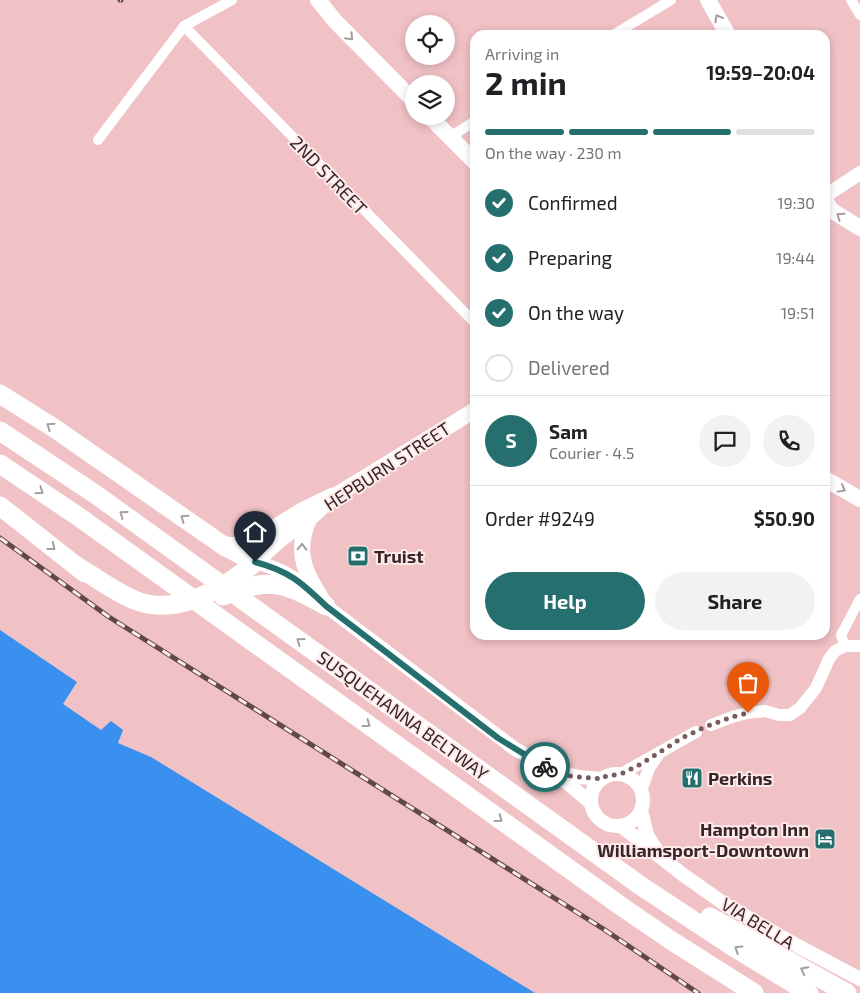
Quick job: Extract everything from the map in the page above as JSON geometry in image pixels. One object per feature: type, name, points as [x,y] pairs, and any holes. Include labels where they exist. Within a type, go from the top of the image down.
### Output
[{"type":"highway","points":[[0,394],[54,428],[224,546],[255,562],[238,577],[226,584],[189,600],[163,606],[146,604],[131,599],[77,566]]},
{"type":"highway","name":"SUSQUEHANNA BELTWAY","points":[[0,430],[87,488],[687,917],[809,993]]},
{"type":"highway","name":"SUSQUEHANNA BELTWAY","points":[[0,464],[78,517],[625,909],[754,993]]},
{"type":"highway","points":[[224,546],[240,547],[250,544],[304,511],[333,497]]},
{"type":"highway","points":[[0,506],[77,566],[112,598],[127,607],[145,613],[164,615],[183,612],[244,587],[261,584],[288,586],[326,606]]},
{"type":"highway","points":[[575,838],[746,939],[847,993]]},
{"type":"highway","points":[[625,909],[734,993]]},
{"type":"main road","points":[[318,0],[335,21],[405,92]]},
{"type":"main road","points":[[708,0],[725,30]]},
{"type":"main road","points":[[439,125],[470,157]]},
{"type":"main road","points":[[830,193],[860,173]]},
{"type":"main road","points":[[830,207],[860,228]]},
{"type":"main road","name":"HEPBURN STREET","points":[[255,562],[277,542],[309,519],[333,497],[470,413]]},
{"type":"main road","points":[[830,482],[860,498]]},
{"type":"main road","points":[[309,519],[303,537],[303,561],[309,577],[326,606]]},
{"type":"main road","points":[[255,562],[278,569],[306,586],[326,606],[498,738],[573,786],[591,803],[595,814],[602,822],[614,826],[622,826],[633,820],[641,810],[641,791],[634,782],[621,774],[606,776],[593,791],[591,803]]},
{"type":"main road","points":[[547,768],[579,777],[602,779]]},
{"type":"main road","name":"VIA BELLA","points":[[641,810],[647,835],[663,857]]},
{"type":"main road","name":"VIA BELLA","points":[[622,826],[682,874],[726,905],[860,979]]},
{"type":"street","points":[[98,140],[184,26],[232,0]]},
{"type":"street","points":[[621,30],[671,0]]},
{"type":"street","points":[[851,0],[860,15]]},
{"type":"street","name":"2ND STREET","points":[[184,26],[470,318]]},
{"type":"street","points":[[450,137],[470,124]]},
{"type":"street","points":[[845,646],[841,636],[860,599]]},
{"type":"street","points":[[621,774],[711,725],[748,713],[765,711],[779,715],[790,715],[800,708],[816,688],[828,659],[835,651],[845,646],[860,646]]},
{"type":"street","points":[[641,791],[649,768],[661,751]]},
{"type":"water","points":[[0,630],[77,682],[63,704],[101,730],[111,721],[123,730],[118,743],[151,757],[535,993],[0,993]]},
{"type":"railway","points":[[0,538],[109,617],[605,930],[698,993]]},
{"type":"way so far","points":[[545,767],[570,776],[584,778],[602,779],[606,776],[621,774],[641,764],[682,738],[705,727],[748,713]]},
{"type":"place","name":"Truist","points":[[358,556]]},
{"type":"place","name":"Perkins","points":[[692,778]]},
{"type":"place","name":"Hampton Inn Williamsport-Downtown","points":[[825,839]]},
{"type":"route","points":[[255,562],[286,572],[300,581],[326,606],[498,738],[545,767]]}]
